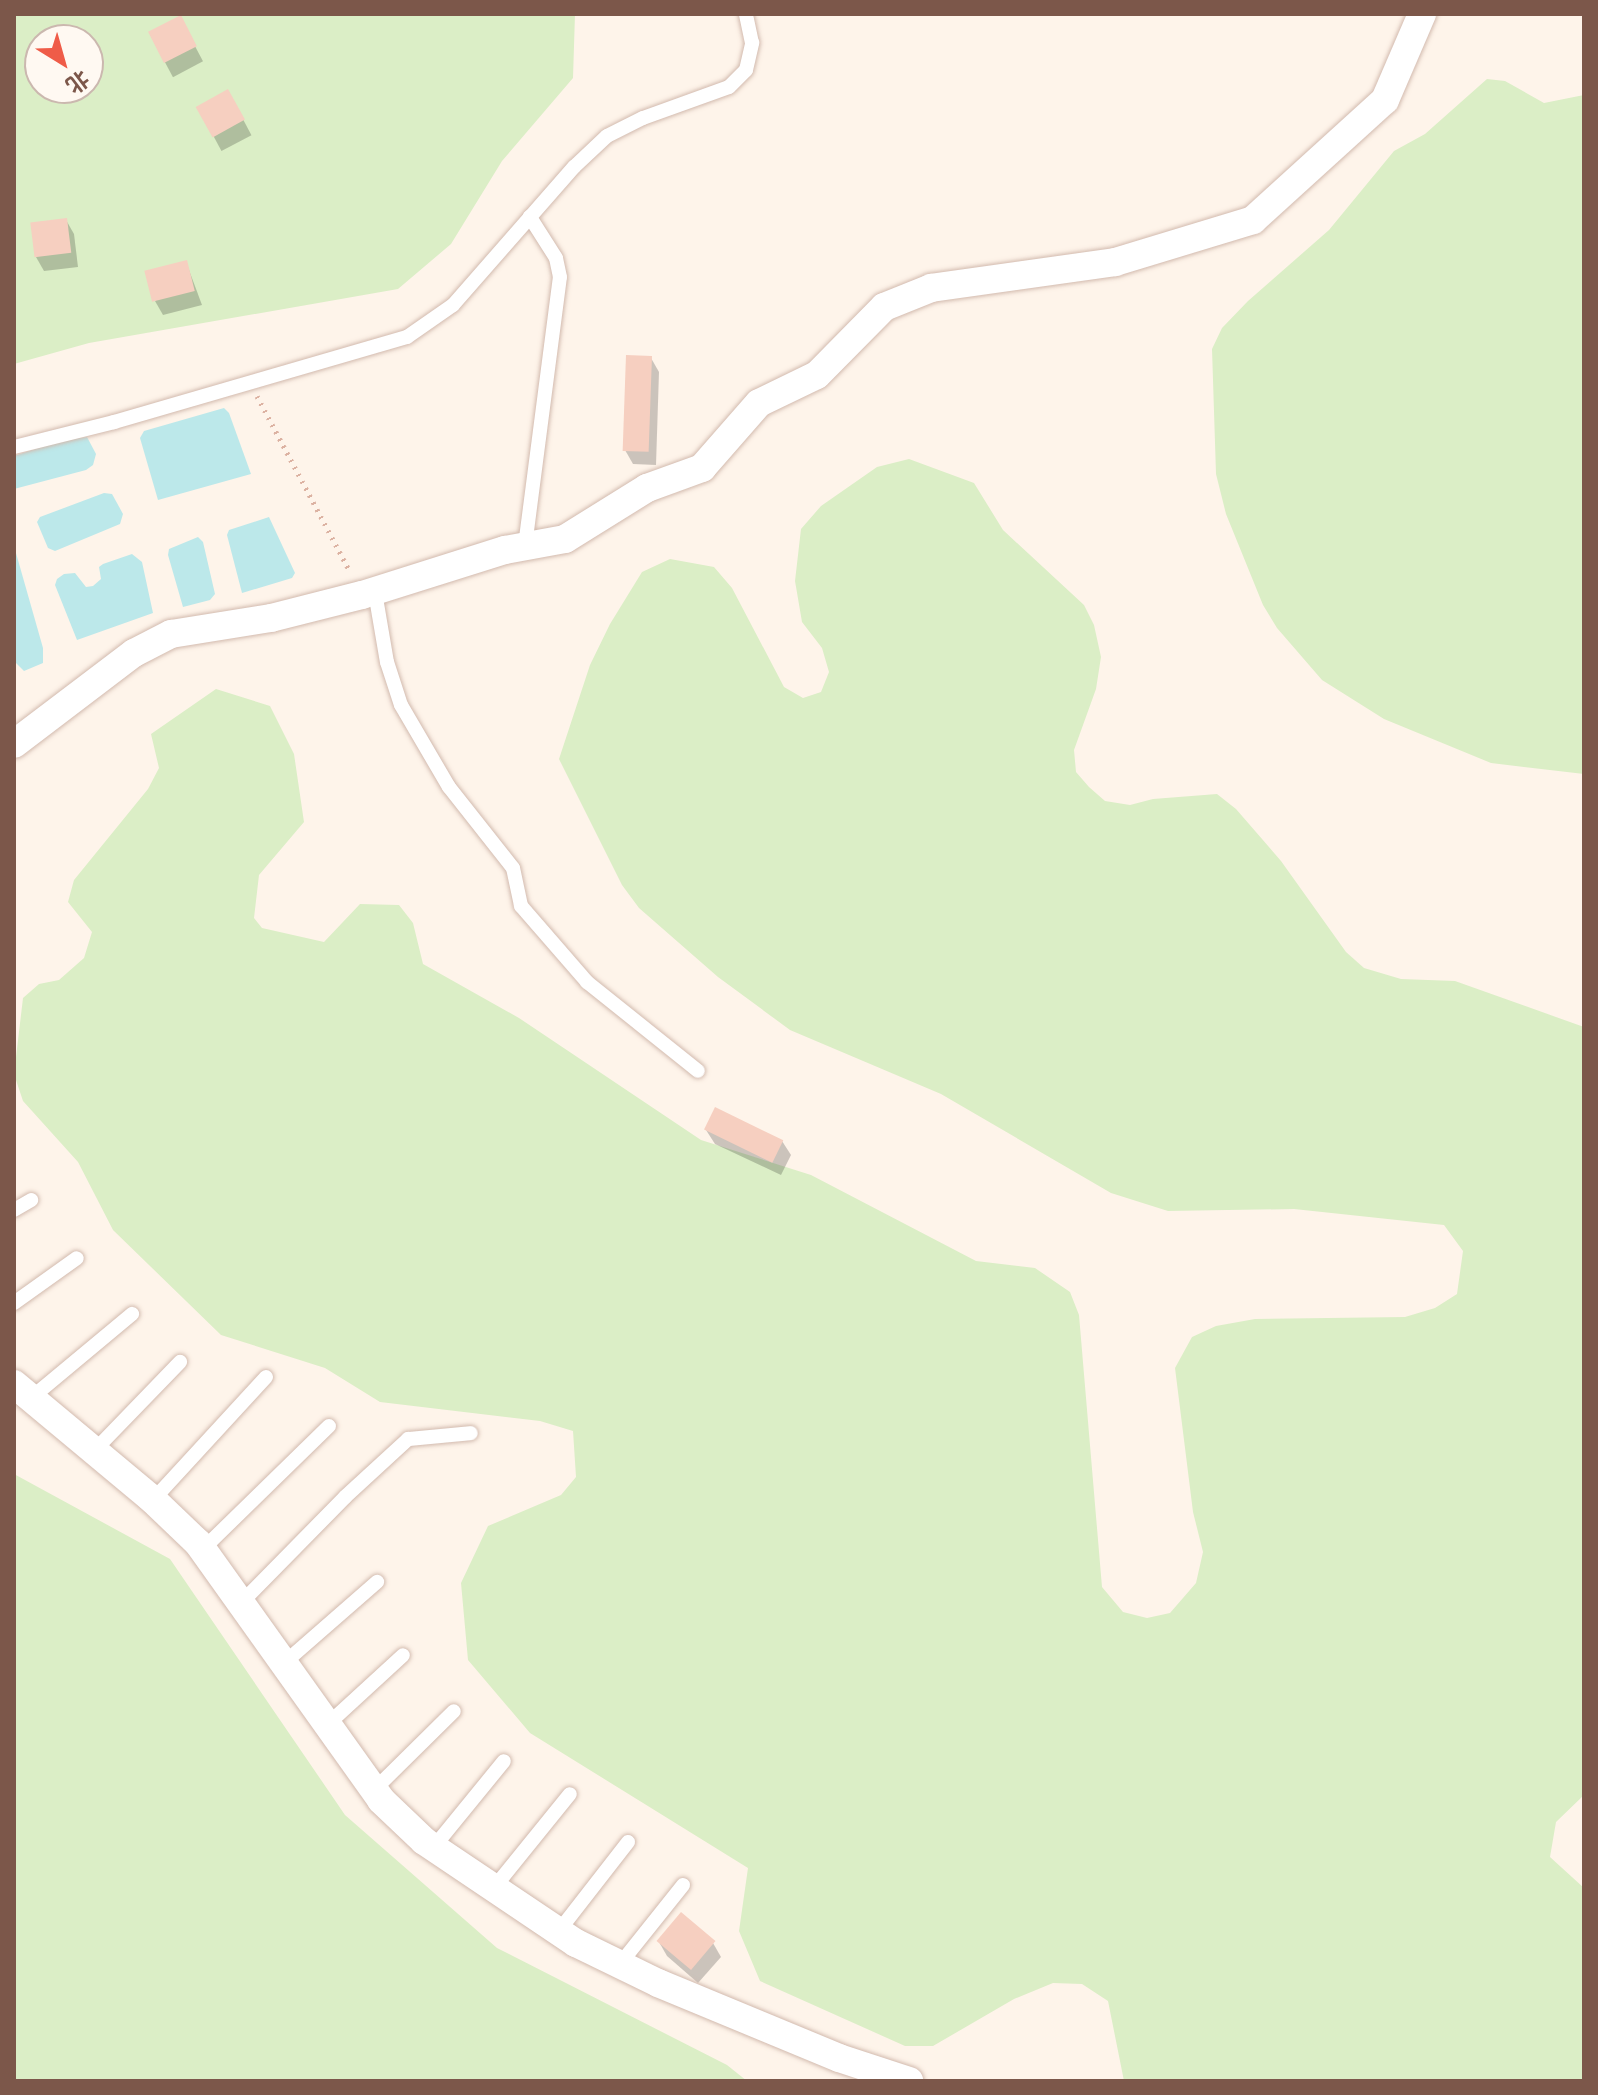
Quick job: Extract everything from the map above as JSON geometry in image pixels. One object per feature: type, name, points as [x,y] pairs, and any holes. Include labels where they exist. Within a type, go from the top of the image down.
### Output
[{"type":"street","points":[[14,744],[134,653],[171,634],[271,618],[369,594],[525,546],[565,539],[647,488],[702,468],[759,403],[817,375],[884,307],[931,288],[1115,262],[1253,220],[1385,100],[1422,14]]},
{"type":"street","points":[[22,1392],[153,1500],[203,1549],[374,1790],[433,1848],[558,1932],[620,1964],[839,2058],[909,2081]]},
{"type":"lane","points":[[14,447],[407,337],[453,305],[607,136],[643,118],[729,87],[746,70],[752,43],[746,14]]},
{"type":"lane","points":[[525,546],[560,277],[556,258],[530,217]]},
{"type":"lane","points":[[369,594],[401,705],[449,787],[513,868],[521,906],[587,982],[698,1071]]},
{"type":"lane","points":[[14,1210],[31,1200]]},
{"type":"lane","points":[[14,1303],[77,1258]]},
{"type":"lane","points":[[22,1392],[132,1314]]},
{"type":"lane","points":[[94,1451],[180,1362]]},
{"type":"lane","points":[[153,1500],[266,1377]]},
{"type":"lane","points":[[203,1549],[329,1426]]},
{"type":"lane","points":[[240,1604],[408,1439],[428,1434],[471,1433]]},
{"type":"lane","points":[[283,1664],[377,1582]]},
{"type":"lane","points":[[327,1725],[403,1655]]},
{"type":"lane","points":[[374,1790],[454,1711]]},
{"type":"lane","points":[[433,1848],[504,1761]]},
{"type":"lane","points":[[493,1889],[570,1794]]},
{"type":"lane","points":[[558,1932],[628,1842]]},
{"type":"lane","points":[[620,1964],[683,1885]]},
{"type":"path","points":[[249,382],[369,594]]},
{"type":"green space","points":[[14,14],[575,14],[573,78],[502,161],[451,244],[398,289],[89,343],[14,364]]},
{"type":"green space","points":[[1487,79],[1505,81],[1544,103],[1584,95],[1584,774],[1491,763],[1384,719],[1322,680],[1277,628],[1263,605],[1226,514],[1216,474],[1212,349],[1222,328],[1329,230],[1394,151],[1425,134]]},
{"type":"green space","points":[[909,459],[974,483],[1003,530],[1084,605],[1094,625],[1101,657],[1096,689],[1074,750],[1076,772],[1105,801],[1130,805],[1153,799],[1217,794],[1236,809],[1281,861],[1346,952],[1364,968],[1401,979],[1455,981],[1584,1027],[1584,1795],[1556,1822],[1550,1857],[1584,1888],[1584,2081],[1124,2081],[1108,2001],[1082,1984],[1053,1983],[1014,1999],[933,2046],[905,2046],[760,1981],[739,1931],[748,1868],[530,1733],[468,1660],[461,1583],[488,1526],[561,1495],[576,1477],[573,1431],[540,1421],[380,1402],[325,1368],[221,1335],[113,1230],[78,1162],[23,1101],[14,1074],[23,998],[39,984],[59,980],[84,958],[92,932],[68,902],[74,880],[148,789],[159,768],[151,734],[216,689],[270,706],[294,754],[304,822],[259,875],[254,918],[262,928],[324,942],[360,904],[399,905],[413,923],[423,964],[519,1018],[701,1140],[811,1175],[976,1261],[1035,1268],[1070,1292],[1079,1315],[1102,1587],[1123,1612],[1147,1618],[1170,1613],[1196,1583],[1203,1552],[1193,1512],[1175,1368],[1192,1337],[1216,1326],[1255,1319],[1405,1317],[1435,1308],[1457,1294],[1463,1251],[1444,1225],[1294,1209],[1168,1211],[1111,1193],[941,1094],[790,1030],[718,977],[639,908],[622,885],[559,759],[590,665],[610,624],[642,572],[670,559],[714,567],[732,588],[784,687],[803,698],[821,692],[829,672],[822,648],[802,622],[795,581],[801,529],[821,506],[877,467]]},
{"type":"green space","points":[[14,1474],[170,1559],[345,1815],[497,1948],[727,2065],[747,2081],[14,2081]]},
{"type":"water","points":[[224,408],[229,413],[251,474],[158,500],[140,438],[144,431]]},
{"type":"water","points":[[87,437],[96,454],[93,465],[86,470],[14,489],[14,456],[59,441]]},
{"type":"water","points":[[104,493],[112,494],[123,514],[120,524],[55,551],[48,548],[37,522],[40,517]]},
{"type":"water","points":[[269,517],[295,573],[292,578],[242,593],[227,535],[229,530]]},
{"type":"water","points":[[198,537],[203,542],[215,594],[210,600],[183,607],[169,549]]},
{"type":"water","points":[[14,546],[43,648],[43,663],[24,671],[14,661]]},
{"type":"water","points":[[132,554],[142,562],[153,613],[77,640],[55,585],[57,579],[64,574],[75,573],[86,587],[93,586],[101,579],[99,567]]},
{"type":"building","points":[[181,15],[197,46],[164,63],[148,32]]},
{"type":"building","points":[[228,89],[245,120],[213,138],[196,107]]},
{"type":"building","points":[[67,218],[71,253],[35,257],[30,223]]},
{"type":"building","points":[[187,260],[195,291],[152,302],[144,271]]},
{"type":"building","points":[[626,355],[652,356],[649,452],[623,451]]},
{"type":"building","points":[[715,1107],[783,1140],[772,1163],[704,1129]]},
{"type":"building","points":[[681,1912],[715,1941],[691,1970],[657,1941]]}]
